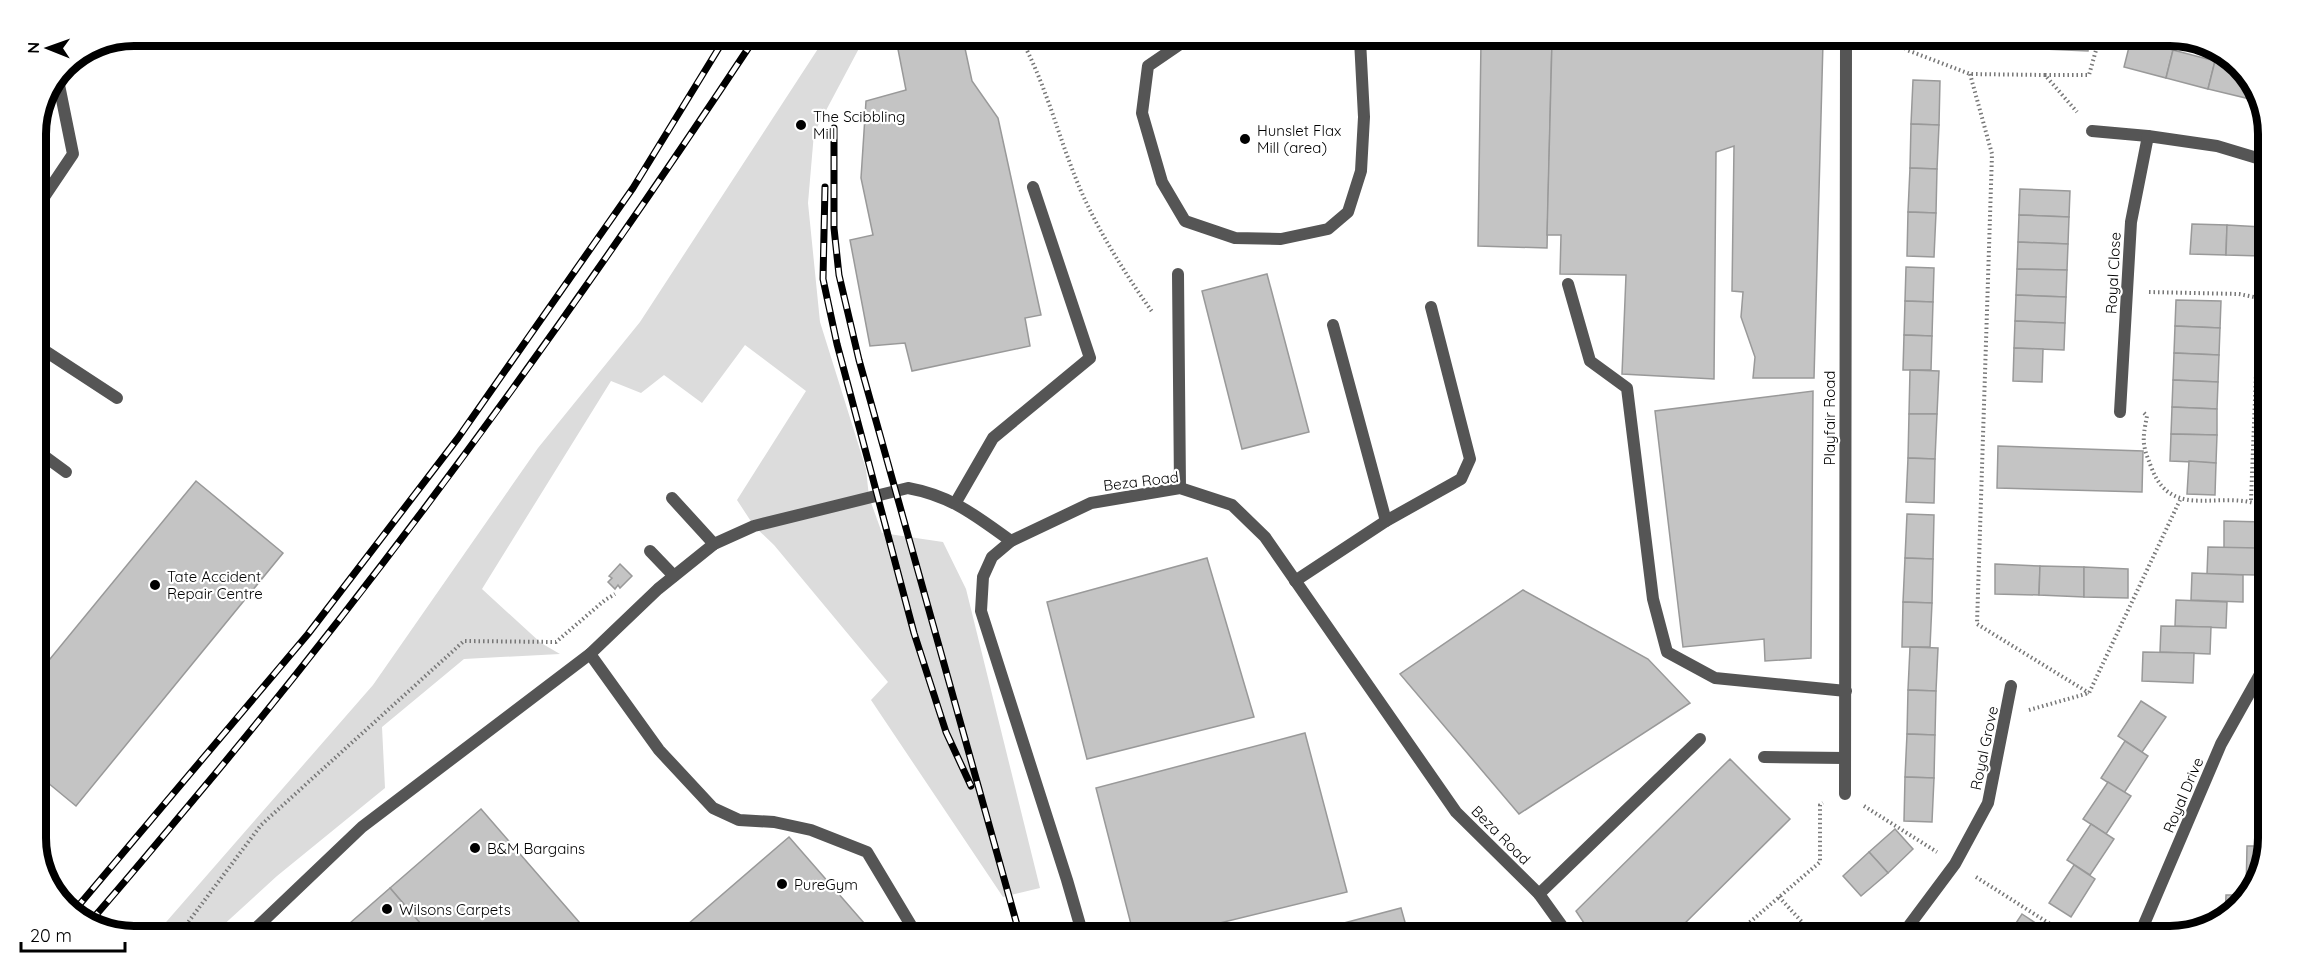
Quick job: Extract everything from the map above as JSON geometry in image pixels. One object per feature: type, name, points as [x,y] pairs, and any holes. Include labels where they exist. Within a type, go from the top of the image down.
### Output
[{"type":"street","points":[[1177,46],[1148,66],[1142,113],[1162,182],[1185,221],[1235,238],[1281,239],[1328,229],[1348,212],[1361,171],[1364,117],[1360,46]]},
{"type":"street","name":"Playfair Road","points":[[1845,794],[1846,46]]},
{"type":"street","points":[[47,193],[73,154],[60,89]]},
{"type":"street","points":[[2092,130],[2217,146],[2257,158]]},
{"type":"street","name":"Royal Close","points":[[2120,412],[2131,222],[2148,136]]},
{"type":"street","points":[[956,502],[993,438],[1090,358],[1033,187]]},
{"type":"street","points":[[1178,273],[1180,488]]},
{"type":"street","points":[[1568,284],[1590,361],[1627,388],[1653,599],[1667,652],[1715,678],[1846,691]]},
{"type":"street","points":[[1295,581],[1386,521],[1461,479],[1470,459],[1431,308]]},
{"type":"street","points":[[1333,325],[1386,521]]},
{"type":"street","points":[[47,352],[117,398]]},
{"type":"street","points":[[47,458],[66,472]]},
{"type":"street","points":[[258,926],[362,827],[590,654],[658,589],[714,544],[729,535],[754,526],[908,488],[934,492],[956,502],[1011,542]]},
{"type":"street","name":"Beza Road","points":[[1080,926],[981,611],[983,577],[992,557],[1011,542],[1091,503],[1180,488],[1232,505],[1264,537],[1456,812],[1539,894],[1562,926]]},
{"type":"street","points":[[672,498],[714,544]]},
{"type":"street","points":[[650,551],[674,576]]},
{"type":"street","points":[[590,654],[659,750],[713,808],[739,820],[774,822],[812,830],[867,852],[911,926]]},
{"type":"street","name":"Royal Drive","points":[[2143,926],[2221,744],[2258,678]]},
{"type":"street","name":"Royal Grove","points":[[1909,926],[1955,864],[1988,803],[2011,686]]},
{"type":"street","points":[[1539,894],[1700,738]]},
{"type":"street","points":[[1764,758],[1845,758]]},
{"type":"path","points":[[1025,46],[1037,69],[1049,110],[1086,202],[1134,286],[1178,347]]},
{"type":"path","points":[[1902,46],[1906,50],[1970,74],[2045,75],[2089,75],[2096,46]]},
{"type":"path","points":[[1970,74],[1992,154],[1977,624],[2090,693]]},
{"type":"path","points":[[2045,75],[2092,130]]},
{"type":"path","points":[[2127,291],[2239,294],[2257,298]]},
{"type":"path","points":[[2251,500],[2257,341]]},
{"type":"path","points":[[2122,392],[2147,416],[2142,443],[2157,483],[2180,500],[2251,500],[2258,504]]},
{"type":"path","points":[[2006,717],[2090,693],[2180,500]]},
{"type":"path","points":[[185,926],[261,825],[464,641],[556,642],[604,600],[625,589],[658,589]]},
{"type":"path","points":[[1745,926],[1820,862],[1820,805],[1845,794]]},
{"type":"path","points":[[1779,897],[1806,926]]},
{"type":"shaded area","points":[[820,46],[860,46],[814,133],[808,203],[820,322],[866,469],[869,497],[882,533],[943,542],[966,589],[1040,888],[1003,897],[871,700],[888,682],[774,545],[754,526],[737,500],[806,391],[745,345],[702,403],[664,375],[641,393],[611,381],[482,589],[541,643],[560,654],[464,659],[382,727],[385,788],[277,876],[222,926],[163,926],[373,685],[538,448],[640,322]]},
{"type":"building","points":[[897,46],[964,46],[972,81],[998,118],[1041,315],[1025,318],[1030,346],[912,371],[905,343],[870,346],[850,240],[873,235],[861,178],[866,101],[906,90]]},
{"type":"building","points":[[1481,46],[1552,46],[1547,248],[1478,246]]},
{"type":"building","points":[[1552,46],[1823,46],[1814,378],[1753,378],[1755,357],[1741,317],[1743,292],[1732,291],[1734,146],[1716,152],[1714,379],[1622,374],[1626,275],[1560,274],[1561,235],[1547,235]]},
{"type":"building","points":[[2044,46],[2089,46],[2088,51],[2044,49]]},
{"type":"building","points":[[2129,46],[2158,46],[2173,50],[2166,78],[2124,67]]},
{"type":"building","points":[[2173,50],[2215,61],[2208,89],[2166,78]]},
{"type":"building","points":[[2215,61],[2232,72],[2250,99],[2208,89]]},
{"type":"building","points":[[1913,80],[1940,81],[1939,125],[1911,124]]},
{"type":"building","points":[[1911,124],[1939,125],[1937,169],[1910,168]]},
{"type":"building","points":[[1910,168],[1937,169],[1936,213],[1908,212]]},
{"type":"building","points":[[2020,189],[2070,191],[2069,217],[2019,215]]},
{"type":"building","points":[[1908,212],[1936,213],[1934,257],[1907,256]]},
{"type":"building","points":[[2019,215],[2069,217],[2068,244],[2018,242]]},
{"type":"building","points":[[2192,224],[2227,225],[2226,255],[2190,254]]},
{"type":"building","points":[[2227,225],[2257,227],[2257,256],[2226,255]]},
{"type":"building","points":[[2018,242],[2068,244],[2067,270],[2017,269]]},
{"type":"building","points":[[1906,267],[1934,268],[1933,302],[1905,301]]},
{"type":"building","points":[[2017,269],[2067,270],[2066,297],[2016,295]]},
{"type":"building","points":[[1267,274],[1309,432],[1242,449],[1202,291]]},
{"type":"building","points":[[2016,295],[2066,297],[2065,323],[2015,321]]},
{"type":"building","points":[[2176,300],[2221,301],[2220,328],[2175,326]]},
{"type":"building","points":[[1905,301],[1933,302],[1932,336],[1904,335]]},
{"type":"building","points":[[2015,321],[2065,323],[2064,350],[2014,348]]},
{"type":"building","points":[[2175,326],[2220,328],[2219,355],[2174,353]]},
{"type":"building","points":[[1904,335],[1932,336],[1931,370],[1903,370]]},
{"type":"building","points":[[2014,348],[2043,349],[2042,382],[2013,381]]},
{"type":"building","points":[[2174,353],[2219,355],[2218,382],[2173,380]]},
{"type":"building","points":[[1910,370],[1939,371],[1937,414],[1909,414]]},
{"type":"building","points":[[2173,380],[2218,382],[2217,409],[2172,407]]},
{"type":"building","points":[[1813,391],[1811,658],[1765,661],[1764,639],[1683,647],[1655,411]]},
{"type":"building","points":[[2172,407],[2217,409],[2217,435],[2171,434]]},
{"type":"building","points":[[1909,414],[1937,414],[1935,459],[1908,458]]},
{"type":"building","points":[[2171,434],[2217,435],[2216,463],[2170,461]]},
{"type":"building","points":[[1998,446],[2143,451],[2142,492],[1997,488]]},
{"type":"building","points":[[1908,458],[1935,459],[1934,503],[1906,502]]},
{"type":"building","points":[[2189,461],[2216,463],[2215,495],[2187,494]]},
{"type":"building","points":[[196,481],[283,553],[76,806],[47,782],[47,663]]},
{"type":"building","points":[[1907,514],[1934,515],[1933,559],[1905,558]]},
{"type":"building","points":[[2224,521],[2258,522],[2258,549],[2224,548]]},
{"type":"building","points":[[2208,547],[2258,548],[2257,575],[2207,574]]},
{"type":"building","points":[[1207,558],[1254,717],[1087,759],[1047,602]]},
{"type":"building","points":[[1905,558],[1933,559],[1932,603],[1903,602]]},
{"type":"building","points":[[620,564],[632,576],[620,588],[618,585],[615,589],[608,582],[612,578],[609,576]]},
{"type":"building","points":[[1995,564],[2040,566],[2039,595],[1995,594]]},
{"type":"building","points":[[2040,566],[2084,567],[2084,597],[2039,595]]},
{"type":"building","points":[[2084,567],[2128,569],[2128,598],[2084,597]]},
{"type":"building","points":[[2192,573],[2243,575],[2243,602],[2191,600]]},
{"type":"building","points":[[1523,590],[1648,659],[1690,703],[1519,814],[1400,674]]},
{"type":"building","points":[[2176,600],[2227,602],[2226,628],[2175,626]]},
{"type":"building","points":[[1903,602],[1932,603],[1930,647],[1902,647]]},
{"type":"building","points":[[2161,626],[2211,627],[2210,654],[2160,652]]},
{"type":"building","points":[[1910,647],[1938,648],[1936,691],[1908,690]]},
{"type":"building","points":[[2143,652],[2194,653],[2193,683],[2142,681]]},
{"type":"building","points":[[1908,690],[1936,691],[1935,735],[1907,734]]},
{"type":"building","points":[[2141,701],[2166,717],[2142,752],[2118,736]]},
{"type":"building","points":[[1305,733],[1347,892],[1208,926],[1131,926],[1096,788]]},
{"type":"building","points":[[1907,734],[1935,735],[1934,778],[1905,777]]},
{"type":"building","points":[[2125,741],[2148,756],[2124,793],[2101,778]]},
{"type":"building","points":[[1730,759],[1790,819],[1682,926],[1586,926],[1576,911]]},
{"type":"building","points":[[1905,777],[1934,778],[1932,822],[1904,821]]},
{"type":"building","points":[[2108,782],[2131,796],[2106,834],[2083,819]]},
{"type":"building","name":"B&M Bargains","points":[[481,809],[583,926],[423,926],[390,888]]},
{"type":"building","points":[[2091,824],[2114,839],[2090,875],[2067,860]]},
{"type":"building","points":[[1895,829],[1913,849],[1888,873],[1869,852]]},
{"type":"building","name":"PureGym","points":[[789,837],[867,926],[686,926]]},
{"type":"building","points":[[2247,846],[2257,846],[2251,871],[2246,880]]},
{"type":"building","points":[[1869,852],[1888,873],[1861,896],[1843,876]]},
{"type":"building","points":[[2074,865],[2095,879],[2071,917],[2049,903]]},
{"type":"building","name":"Wilsons Carpets","points":[[390,888],[423,926],[347,926]]},
{"type":"building","points":[[2226,895],[2237,895],[2228,904],[2226,906]]},
{"type":"building","points":[[1401,908],[1406,926],[1333,926]]},
{"type":"building","points":[[2022,914],[2040,926],[2014,926]]},
{"type":"railway","points":[[79,905],[308,634],[458,438],[633,188],[720,46]]},
{"type":"railway","points":[[95,916],[287,685],[427,505],[562,321],[750,46]]},
{"type":"railway","points":[[834,128],[834,228],[839,275],[859,360],[1017,926]]},
{"type":"railway","points":[[825,187],[823,279],[837,344],[914,633],[946,732],[971,786]]},
{"type":"place","name":"The Scibbling Mill","points":[[801,125]]},
{"type":"place","name":"Hunslet Flax Mill (area)","points":[[1245,139]]},
{"type":"place","name":"Tate Accident Repair Centre","points":[[155,585]]},
{"type":"place","name":"B&M Bargains","points":[[475,848]]},
{"type":"place","name":"PureGym","points":[[782,884]]},
{"type":"place","name":"Wilsons Carpets","points":[[387,909]]}]
